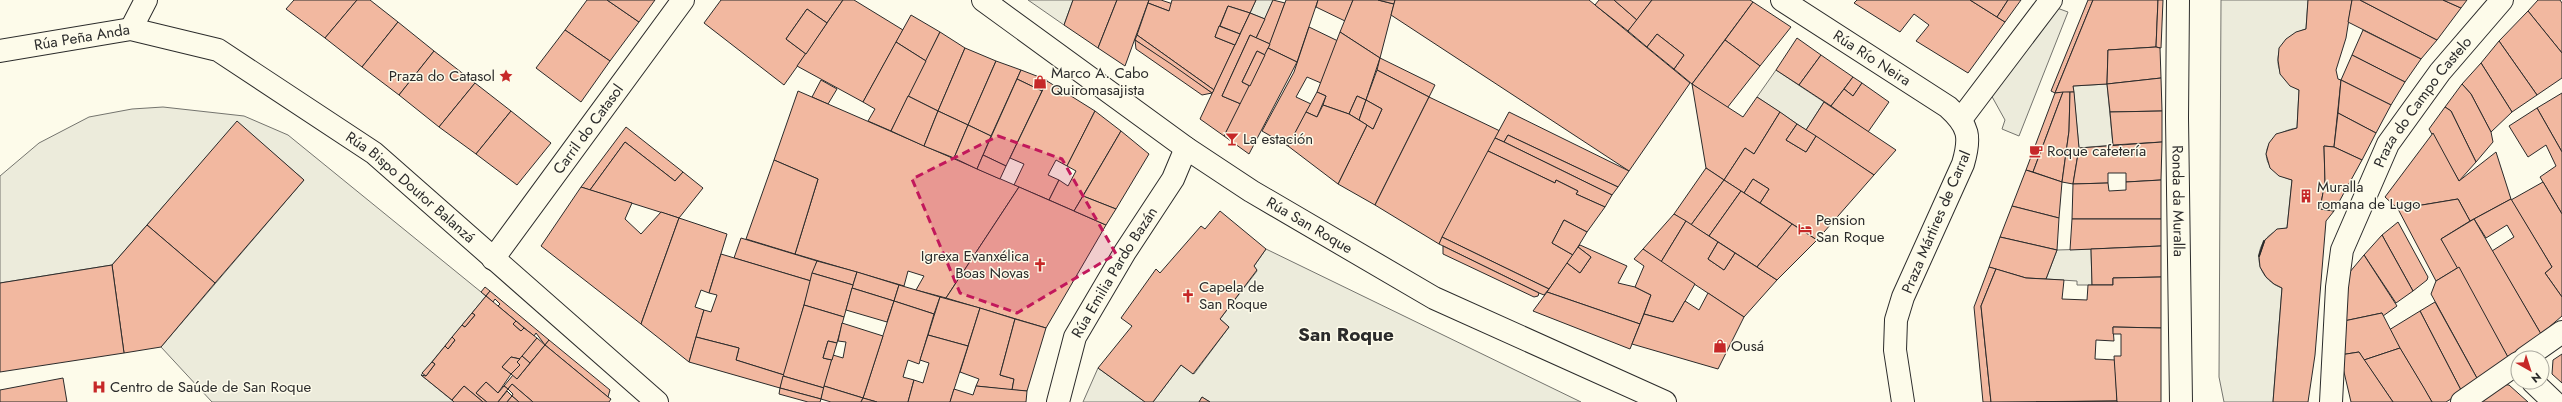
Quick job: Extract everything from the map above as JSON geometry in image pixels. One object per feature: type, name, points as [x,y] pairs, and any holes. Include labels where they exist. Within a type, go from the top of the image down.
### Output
[{"type":"street","name":"Rúa Peña Anda","points":[[0,51],[131,29],[146,0]]},
{"type":"street","name":"Carril do Catasol","points":[[493,259],[683,0]]},
{"type":"street","name":"Rúa San Roque","points":[[983,0],[1186,148],[1251,191],[1434,298],[1665,402]]},
{"type":"street","name":"Rúa Río Neira","points":[[1782,0],[1948,107],[1961,119]]},
{"type":"street","points":[[1961,119],[2051,0]]},
{"type":"street","name":"Ronda da Muralla","points":[[2178,0],[2177,118],[2181,402]]},
{"type":"street","name":"Praza do Campo Castelo","points":[[2331,402],[2337,287],[2342,250],[2388,144],[2440,72],[2502,0]]},
{"type":"street","name":"Rúa Bispo Doutor Balanzá","points":[[131,29],[218,50],[374,153],[468,234],[493,259],[657,402]]},
{"type":"street","name":"Praza Mártires de Carral","points":[[1903,402],[1895,350],[1896,320],[1903,297],[1963,164],[1969,144],[1961,119]]},
{"type":"street","name":"Rúa Emilia Pardo Bazán","points":[[1058,402],[1075,337],[1125,252],[1173,179],[1186,148]]},
{"type":"street","points":[[2537,350],[2562,332]]},
{"type":"street","points":[[2462,402],[2510,369]]},
{"type":"street","points":[[2541,390],[2554,402]]},
{"type":"highlighted area","points":[[998,136],[1062,159],[1116,254],[1017,313],[960,293],[912,179]]},
{"type":"shaded area","points":[[1028,0],[1073,0],[1064,25]]},
{"type":"shaded area","points":[[1256,0],[1273,0],[1265,19],[1250,13]]},
{"type":"shaded area","points":[[2221,0],[2308,0],[2306,29],[2286,40],[2278,57],[2278,66],[2282,75],[2289,83],[2299,90],[2297,128],[2284,132],[2275,137],[2269,144],[2266,152],[2267,161],[2272,168],[2280,175],[2292,180],[2287,228],[2275,232],[2267,238],[2261,246],[2259,255],[2260,265],[2264,274],[2271,282],[2282,288],[2273,402],[2224,402],[2219,377]]},
{"type":"shaded area","points":[[2057,8],[2068,12],[2019,136],[2002,129],[2005,120],[1990,93]]},
{"type":"shaded area","points":[[1776,70],[1824,102],[1806,130],[1757,97]]},
{"type":"shaded area","points":[[2107,84],[2113,145],[2079,148],[2073,86]]},
{"type":"shaded area","points":[[163,107],[244,116],[288,135],[486,296],[421,375],[454,402],[212,402],[161,347],[304,180],[237,122],[112,265],[0,283],[0,176],[39,143],[89,117],[132,109]]},
{"type":"shaded area","points":[[1266,249],[1581,402],[1210,402],[1202,397],[1199,402],[1153,402],[1181,365],[1194,374],[1229,327],[1220,319],[1257,271],[1254,266]]},
{"type":"shaded area","points":[[2091,249],[2092,285],[2077,285],[2077,281],[2046,279],[2057,250]]},
{"type":"shaded area","points":[[1098,368],[1145,402],[1083,402]]},
{"type":"building","points":[[294,0],[357,0],[325,38],[286,9]]},
{"type":"building","points":[[357,0],[370,0],[398,22],[362,67],[325,38]]},
{"type":"building","points":[[587,0],[607,0],[639,22],[610,61],[565,30]]},
{"type":"building","points":[[607,0],[655,0],[639,22]]},
{"type":"building","points":[[721,0],[843,0],[827,23],[807,9],[786,39],[806,54],[784,85],[704,23]]},
{"type":"building","points":[[843,0],[854,0],[903,30],[863,102],[797,66]]},
{"type":"building","points":[[1073,0],[1117,0],[1098,48],[1064,25]]},
{"type":"building","points":[[1117,0],[1149,0],[1125,66],[1098,48]]},
{"type":"building","points":[[1149,0],[1161,0],[1173,4],[1169,11],[1148,3]]},
{"type":"building","points":[[1172,0],[1256,0],[1250,13],[1228,6],[1215,37],[1235,45],[1214,90],[1137,35],[1148,3],[1169,11]]},
{"type":"building","points":[[1273,0],[1285,3],[1270,44],[1256,38]]},
{"type":"building","points":[[1286,0],[1318,0],[1297,62],[1268,48]]},
{"type":"building","points":[[1318,0],[1353,0],[1345,21],[1316,7]]},
{"type":"building","points":[[1353,0],[1378,0],[1394,4],[1380,58],[1340,32]]},
{"type":"building","points":[[1378,0],[1395,0],[1394,4]]},
{"type":"building","points":[[1395,0],[1589,0],[1690,83],[1629,171],[1391,15]]},
{"type":"building","points":[[1599,0],[1614,0],[1637,20],[1628,31],[1595,5]]},
{"type":"building","points":[[1614,0],[1652,0],[1637,20]]},
{"type":"building","points":[[1652,0],[1750,0],[1753,2],[1692,84],[1674,69],[1684,55],[1657,34],[1647,47],[1628,31]]},
{"type":"building","points":[[1857,0],[1970,0],[2005,22],[1968,73],[1916,41],[1929,25],[1914,14],[1900,32],[1854,3]]},
{"type":"building","points":[[1970,0],[2008,0],[1997,17]]},
{"type":"building","points":[[2008,0],[2021,0],[2005,22],[1997,17]]},
{"type":"building","points":[[2088,0],[2093,0],[2055,93],[2051,91]]},
{"type":"building","points":[[2093,0],[2158,0],[2156,47],[2108,50],[2107,84],[2073,86],[2074,92],[2055,93]]},
{"type":"building","points":[[2158,0],[2163,0],[2161,48],[2156,47]]},
{"type":"building","name":"Muralla romana de Lugo","points":[[2308,0],[2352,0],[2346,38],[2336,70],[2338,79],[2341,80],[2334,147],[2324,146],[2325,182],[2320,209],[2334,211],[2326,221],[2315,355],[2308,402],[2273,402],[2282,288],[2274,284],[2266,277],[2260,267],[2259,257],[2265,240],[2277,229],[2287,228],[2292,180],[2279,176],[2270,168],[2266,154],[2269,143],[2276,134],[2297,128],[2299,90],[2290,86],[2280,74],[2278,60],[2279,48],[2286,39],[2296,32],[2306,29]]},
{"type":"building","points":[[2352,0],[2360,0],[2437,40],[2421,59],[2348,22]]},
{"type":"building","points":[[2360,0],[2443,0],[2461,8],[2437,40]]},
{"type":"building","points":[[2443,0],[2467,0],[2461,8]]},
{"type":"building","points":[[2538,0],[2560,0],[2562,3],[2562,53],[2528,11]]},
{"type":"building","points":[[1753,2],[1791,27],[1760,66],[1725,40]]},
{"type":"building","points":[[1228,6],[1250,13],[1240,34],[1220,26]]},
{"type":"building","points":[[807,9],[827,23],[806,54],[786,39]]},
{"type":"building","points":[[2528,11],[2562,53],[2562,78],[2537,95],[2499,41]]},
{"type":"building","points":[[1250,13],[1265,19],[1256,38],[1250,35],[1222,96],[1241,104],[1224,136],[1200,119]]},
{"type":"building","points":[[911,15],[940,32],[926,61],[896,42]]},
{"type":"building","points":[[398,22],[434,51],[399,95],[362,67]]},
{"type":"building","points":[[1219,26],[1240,34],[1235,45],[1215,37]]},
{"type":"building","points":[[1309,27],[1338,41],[1321,83],[1307,77],[1296,97],[1311,104],[1288,146],[1262,131],[1294,72]]},
{"type":"building","points":[[565,30],[610,61],[581,102],[536,68]]},
{"type":"building","points":[[2363,30],[2421,59],[2405,82],[2352,55]]},
{"type":"building","points":[[940,32],[965,48],[938,111],[908,96]]},
{"type":"building","points":[[1340,32],[1380,58],[1366,100],[1357,96],[1349,114],[1323,105],[1326,96],[1317,92]]},
{"type":"building","points":[[1657,34],[1684,55],[1674,69],[1647,47]]},
{"type":"building","points":[[1137,35],[1214,90],[1212,93],[1135,40]]},
{"type":"building","points":[[1250,35],[1270,44],[1265,55],[1257,51],[1242,82],[1250,86],[1241,104],[1222,96]]},
{"type":"building","points":[[1797,38],[1821,55],[1799,85],[1776,70]]},
{"type":"building","points":[[1135,40],[1212,93],[1202,95],[1136,49]]},
{"type":"building","points":[[1725,40],[1760,66],[1727,108],[1692,84]]},
{"type":"building","points":[[2499,41],[2537,95],[2512,112],[2481,63]]},
{"type":"building","points":[[896,42],[926,61],[891,131],[868,121],[875,109],[863,102]]},
{"type":"building","points":[[965,48],[996,61],[968,125],[938,111]]},
{"type":"building","points":[[1268,48],[1297,62],[1249,154],[1224,136]]},
{"type":"building","points":[[2160,48],[2161,78],[2107,84],[2108,50]]},
{"type":"building","points":[[434,51],[475,83],[439,127],[399,95]]},
{"type":"building","points":[[1257,51],[1265,55],[1250,86],[1242,82]]},
{"type":"building","points":[[1821,55],[1853,77],[1831,106],[1799,85]]},
{"type":"building","points":[[2352,55],[2405,82],[2391,105],[2341,80]]},
{"type":"building","points":[[1380,58],[1435,85],[1429,97],[1377,70]]},
{"type":"building","points":[[996,61],[1021,70],[991,136],[968,125]]},
{"type":"building","points":[[2481,63],[2512,112],[2491,132],[2471,94],[2462,84]]},
{"type":"building","points":[[1021,70],[1047,80],[1042,91],[1017,79]]},
{"type":"building","points":[[1377,70],[1429,97],[1375,205],[1338,184],[1367,125],[1373,129],[1382,109],[1366,100]]},
{"type":"building","points":[[1853,77],[1862,83],[1853,96],[1844,89]]},
{"type":"building","points":[[2161,78],[2162,111],[2110,112],[2107,84]]},
{"type":"building","points":[[1017,79],[1042,91],[1006,166],[983,155]]},
{"type":"building","points":[[821,80],[837,89],[828,104],[812,97]]},
{"type":"building","points":[[2341,80],[2391,105],[2376,133],[2338,113]]},
{"type":"building","points":[[1047,81],[1095,111],[1067,166],[1056,160],[1048,175],[1059,180],[1049,200],[1014,185],[1024,164],[1010,158]]},
{"type":"building","points":[[475,83],[511,111],[476,154],[439,127]]},
{"type":"building","points":[[1862,83],[1889,102],[1868,132],[1831,106],[1844,89],[1853,96]]},
{"type":"building","points":[[1692,84],[1743,117],[1757,97],[1780,112],[1754,154],[1745,148],[1724,180],[1706,168]]},
{"type":"building","points":[[2462,84],[2471,94],[2491,132],[2493,142],[2476,162],[2451,111],[2445,107]]},
{"type":"building","points":[[798,91],[1019,187],[946,298],[916,290],[924,276],[908,271],[904,286],[795,254],[818,179],[774,160]]},
{"type":"building","points":[[1317,92],[1326,96],[1317,117],[1306,112]]},
{"type":"building","points":[[2063,92],[2033,172],[2026,170],[2055,93]]},
{"type":"building","points":[[2063,92],[2070,92],[2069,131],[2062,182],[2033,172]]},
{"type":"building","points":[[2070,92],[2074,92],[2079,148],[2073,184],[2062,182],[2069,131]]},
{"type":"building","points":[[2562,93],[2562,152],[2537,108]]},
{"type":"building","points":[[908,96],[938,111],[924,146],[891,131]]},
{"type":"building","points":[[1357,96],[1366,100],[1359,120],[1349,114]]},
{"type":"building","points":[[1429,97],[1500,131],[1439,244],[1375,205]]},
{"type":"building","points":[[1366,100],[1382,109],[1373,129],[1359,120]]},
{"type":"building","points":[[1824,102],[1896,150],[1874,175],[1806,130]]},
{"type":"building","points":[[1323,105],[1349,114],[1367,125],[1338,184],[1288,146],[1306,112],[1317,117]]},
{"type":"building","points":[[2445,107],[2451,111],[2476,162],[2459,181],[2429,129]]},
{"type":"building","points":[[2537,108],[2562,152],[2562,214],[2540,177],[2556,166],[2546,145],[2528,157],[2509,126]]},
{"type":"building","points":[[511,111],[551,143],[517,185],[476,154]]},
{"type":"building","points":[[938,111],[968,125],[954,158],[924,146]]},
{"type":"building","points":[[1095,111],[1121,131],[1074,211],[1049,200],[1059,180],[1068,186],[1076,171],[1067,166]]},
{"type":"building","points":[[2162,111],[2162,142],[2113,145],[2110,112]]},
{"type":"building","points":[[1509,112],[1629,171],[1618,187],[1508,135],[1504,142],[1495,138]]},
{"type":"building","points":[[1780,112],[1797,124],[1786,140],[1806,152],[1816,136],[1874,175],[1817,240],[1760,203],[1769,189],[1753,179],[1744,193],[1724,180],[1745,148],[1754,154]]},
{"type":"building","points":[[2338,113],[2376,133],[2362,160],[2334,147]]},
{"type":"building","points":[[237,121],[304,180],[215,283],[147,225]]},
{"type":"building","points":[[1797,124],[1816,136],[1806,152],[1786,140]]},
{"type":"building","points":[[968,125],[991,136],[977,169],[954,158]]},
{"type":"building","points":[[626,127],[683,172],[675,181],[625,142],[590,190],[581,187]]},
{"type":"building","points":[[1121,131],[1149,154],[1116,209],[1083,196]]},
{"type":"building","points":[[2433,133],[2459,181],[2496,152],[2511,199],[2470,221],[2458,199],[2398,209],[2385,197]]},
{"type":"building","points":[[1508,135],[1618,187],[1612,195],[1504,142]]},
{"type":"building","points":[[1495,138],[1612,195],[1605,207],[1576,194],[1578,191],[1556,180],[1555,183],[1488,151]]},
{"type":"building","points":[[625,142],[675,181],[683,172],[703,188],[679,218],[590,190]]},
{"type":"building","points":[[2162,142],[2161,180],[2126,182],[2126,173],[2108,173],[2108,183],[2073,184],[2079,148]]},
{"type":"building","points":[[2324,146],[2334,147],[2362,160],[2334,211],[2320,209],[2325,182]]},
{"type":"building","points":[[1488,151],[1555,183],[1556,180],[1578,191],[1576,194],[1605,207],[1587,232],[1564,220],[1552,243],[1573,255],[1549,289],[1442,237]]},
{"type":"building","points":[[983,155],[1006,166],[1000,179],[977,169]]},
{"type":"building","points":[[774,160],[818,179],[795,254],[746,239]]},
{"type":"building","points":[[1706,168],[1724,180],[1691,225],[1674,214]]},
{"type":"building","points":[[2026,170],[2062,182],[2059,218],[2012,206]]},
{"type":"building","points":[[1753,179],[1769,189],[1760,203],[1744,193]]},
{"type":"building","points":[[1724,180],[1741,191],[1709,236],[1691,225]]},
{"type":"building","points":[[2161,180],[2161,219],[2072,219],[2073,184],[2108,183],[2109,191],[2126,190],[2126,182]]},
{"type":"building","points":[[2543,182],[2562,214],[2562,297],[2545,273],[2552,267],[2511,200]]},
{"type":"building","points":[[581,187],[632,203],[625,219],[641,234],[661,212],[679,218],[641,324],[541,246]]},
{"type":"building","points":[[1019,187],[1106,225],[1046,328],[946,298]]},
{"type":"building","points":[[1741,191],[1792,224],[1757,267],[1709,236]]},
{"type":"building","points":[[1083,196],[1116,209],[1106,225],[1074,211]]},
{"type":"building","points":[[2458,199],[2470,221],[2441,239],[2459,267],[2436,281],[2398,209]]},
{"type":"building","points":[[2511,199],[2552,267],[2545,273],[2562,297],[2562,316],[2541,334],[2492,251],[2514,237],[2507,225],[2486,238],[2474,219]]},
{"type":"building","points":[[2012,206],[2059,218],[2057,250],[2000,237]]},
{"type":"building","name":"Capela de San Roque","points":[[1220,211],[1266,249],[1254,266],[1257,270],[1220,319],[1229,327],[1193,374],[1181,365],[1153,402],[1145,402],[1098,368],[1132,326],[1121,318],[1156,269],[1160,273],[1201,226],[1205,229]]},
{"type":"building","points":[[1674,214],[1686,221],[1661,262],[1643,249]]},
{"type":"building","points":[[679,218],[727,234],[709,293],[701,290],[695,307],[704,310],[689,362],[641,324]]},
{"type":"building","points":[[2072,219],[2161,219],[2161,246],[2070,250]]},
{"type":"building","points":[[2474,219],[2541,334],[2521,350],[2510,350],[2509,359],[2441,239]]},
{"type":"building","points":[[1564,220],[1587,232],[1573,255],[1552,243]]},
{"type":"building","points":[[1686,221],[1718,242],[1708,259],[1724,270],[1735,253],[1777,280],[1744,317],[1661,262]]},
{"type":"building","points":[[2398,222],[2428,277],[2427,280],[2413,291],[2382,235]]},
{"type":"building","points":[[1792,224],[1817,240],[1777,280],[1757,267]]},
{"type":"building","points":[[147,225],[215,283],[161,347],[124,353],[112,265]]},
{"type":"building","points":[[2382,235],[2413,291],[2396,303],[2364,255]]},
{"type":"building","points":[[1442,237],[1549,289],[1544,295],[1539,293],[1439,244]]},
{"type":"building","points":[[2000,237],[2057,250],[2046,279],[2026,278],[1989,267]]},
{"type":"building","points":[[741,238],[817,261],[811,281],[734,258]]},
{"type":"building","points":[[1718,242],[1735,253],[1724,270],[1708,259]]},
{"type":"building","points":[[1580,245],[1627,266],[1618,283],[1635,287],[1651,295],[1640,324],[1547,292],[1567,263],[1580,273],[1591,257],[1578,247]]},
{"type":"building","points":[[1443,246],[1539,293],[1538,296],[1534,297],[1443,254]]},
{"type":"building","points":[[2161,246],[2161,277],[2113,278],[2113,285],[2092,285],[2091,249]]},
{"type":"building","points":[[1578,247],[1591,257],[1580,273],[1567,263]]},
{"type":"building","points":[[1643,249],[1695,284],[1673,322],[1644,314],[1651,295],[1635,287],[1644,266],[1634,259]]},
{"type":"building","points":[[721,254],[811,281],[784,375],[736,360],[739,348],[696,337],[704,310],[711,312],[717,295],[709,293]]},
{"type":"building","points":[[2364,255],[2397,306],[2383,316],[2382,313],[2344,321],[2349,273]]},
{"type":"building","points":[[817,261],[857,272],[853,285],[812,273]]},
{"type":"building","points":[[112,265],[124,353],[0,372],[0,283]]},
{"type":"building","points":[[1989,267],[1996,269],[1981,306],[1991,402],[1983,402],[1974,307]]},
{"type":"building","points":[[2459,267],[2509,359],[2478,380],[2431,294],[2436,281]]},
{"type":"building","points":[[1996,269],[2026,278],[2064,280],[2062,299],[2087,300],[2088,285],[2113,285],[2113,278],[2161,277],[2161,328],[2113,327],[2114,341],[2096,340],[2095,359],[2115,360],[2117,401],[1991,402],[1981,306]]},
{"type":"building","points":[[857,272],[899,285],[894,301],[852,288]]},
{"type":"building","points":[[812,273],[853,285],[844,317],[804,305]]},
{"type":"building","points":[[899,285],[940,297],[934,314],[894,301]]},
{"type":"building","points":[[485,287],[490,291],[486,296],[481,292]]},
{"type":"building","points":[[852,288],[894,301],[887,322],[846,310]]},
{"type":"building","points":[[490,291],[549,340],[545,345],[536,333],[534,336],[498,306],[500,304],[495,299],[493,302],[486,296]]},
{"type":"building","points":[[1547,292],[1640,324],[1630,349],[1533,311]]},
{"type":"building","points":[[1708,293],[1744,317],[1718,369],[1632,344],[1644,314],[1673,322],[1685,301],[1699,310]]},
{"type":"building","points":[[486,296],[516,321],[513,324],[521,331],[524,328],[537,338],[520,359],[511,357],[502,367],[511,374],[498,393],[486,382],[476,393],[487,402],[483,402],[464,386],[452,400],[421,375],[426,376],[435,364],[432,362],[445,346],[448,349],[455,340],[452,337],[462,325],[465,327],[475,315],[472,313]]},
{"type":"building","points":[[940,297],[980,308],[968,346],[928,335]]},
{"type":"building","points":[[894,301],[934,314],[919,364],[908,360],[903,377],[914,380],[908,402],[877,402],[863,398]]},
{"type":"building","points":[[2435,302],[2478,380],[2462,392],[2420,311]]},
{"type":"building","points":[[804,305],[844,317],[837,343],[828,341],[823,358],[832,360],[824,388],[783,376]]},
{"type":"building","points":[[980,308],[1015,319],[1000,375],[1014,379],[1012,390],[976,386],[979,379],[960,372]]},
{"type":"building","points":[[2420,311],[2462,392],[2446,402],[2432,402],[2389,330]]},
{"type":"building","points":[[472,313],[475,315],[465,327],[462,325]]},
{"type":"building","points":[[2382,313],[2400,348],[2364,360],[2359,352],[2340,355],[2344,321]]},
{"type":"building","points":[[1015,319],[1046,328],[1027,391],[1012,390],[1014,379],[1000,375]]},
{"type":"building","points":[[516,321],[524,328],[521,331],[513,324]]},
{"type":"building","points":[[842,323],[883,336],[863,398],[824,386],[833,355],[843,358],[846,342],[838,341]]},
{"type":"building","points":[[2113,327],[2161,328],[2161,402],[2117,402],[2114,356],[2121,356],[2121,334],[2113,334]]},
{"type":"building","points":[[928,335],[968,346],[950,402],[908,402],[914,380],[923,383],[929,363],[920,360]]},
{"type":"building","points":[[452,337],[455,340],[448,349],[445,346]]},
{"type":"building","points":[[696,337],[739,348],[736,360],[784,375],[780,388],[689,362]]},
{"type":"building","points":[[537,338],[545,345],[530,363],[522,356]]},
{"type":"building","points":[[549,340],[610,390],[608,397],[545,345]]},
{"type":"building","points":[[828,341],[837,343],[832,360],[823,358]]},
{"type":"building","points":[[545,345],[611,399],[609,402],[533,402],[512,384],[508,389],[504,386],[513,375],[517,379]]},
{"type":"building","points":[[2400,348],[2432,402],[2393,402],[2364,360]]},
{"type":"building","points":[[2359,352],[2393,402],[2351,402],[2340,355]]},
{"type":"building","points":[[2562,354],[2562,383],[2552,374],[2553,360]]},
{"type":"building","points":[[522,356],[530,363],[517,379],[511,374],[520,365],[517,362]]},
{"type":"building","points":[[511,357],[520,359],[517,362],[520,365],[511,374],[502,367]]},
{"type":"building","points":[[432,362],[435,364],[426,376],[422,373]]},
{"type":"building","points":[[783,376],[824,388],[821,399],[780,388]]},
{"type":"building","points":[[63,378],[67,402],[0,402],[0,390]]},
{"type":"building","points":[[486,382],[498,393],[504,386],[508,389],[498,402],[487,402],[476,393]]},
{"type":"building","points":[[512,384],[533,402],[519,402],[512,396],[513,394],[508,389]]},
{"type":"building","points":[[2499,384],[2509,385],[2510,390],[2515,390],[2528,402],[2476,402]]},
{"type":"building","points":[[464,386],[483,402],[454,402],[452,400]]},
{"type":"building","points":[[824,386],[863,398],[861,402],[831,402],[821,399]]},
{"type":"building","points":[[976,386],[1027,391],[1026,402],[950,402],[954,389],[973,395]]},
{"type":"building","points":[[780,388],[821,399],[820,402],[808,402],[779,394]]},
{"type":"building","points":[[507,391],[512,396],[507,402],[498,402]]},
{"type":"building","points":[[512,396],[519,402],[507,402]]},
{"type":"building","points":[[1202,397],[1210,402],[1199,402]]},
{"type":"building","points":[[863,398],[877,402],[861,402]]},
{"type":"building","points":[[2117,401],[2117,402],[2036,402]]},
{"type":"wall","points":[[2259,256],[2264,241]]},
{"type":"place","name":"Praza do Catasol","points":[[506,76]]},
{"type":"place","name":"Marco A. Cabo Quiromasajista","points":[[1040,82]]},
{"type":"place","name":"La estación","points":[[1232,139]]},
{"type":"place","name":"Roque cafetería","points":[[2036,151]]},
{"type":"place","name":"Muralla romana de Lugo","points":[[2306,196]]},
{"type":"place","name":"Pension San Roque","points":[[1805,229]]},
{"type":"place","name":"Igrexa Evanxélica Boas Novas","points":[[1040,265]]},
{"type":"place","name":"Capela de San Roque","points":[[1188,296]]},
{"type":"place","name":"Ousá","points":[[1720,346]]},
{"type":"place","name":"Centro de Saúde de San Roque","points":[[99,387]]},
{"type":"district","name":"San Roque","points":[[1346,334]]}]
